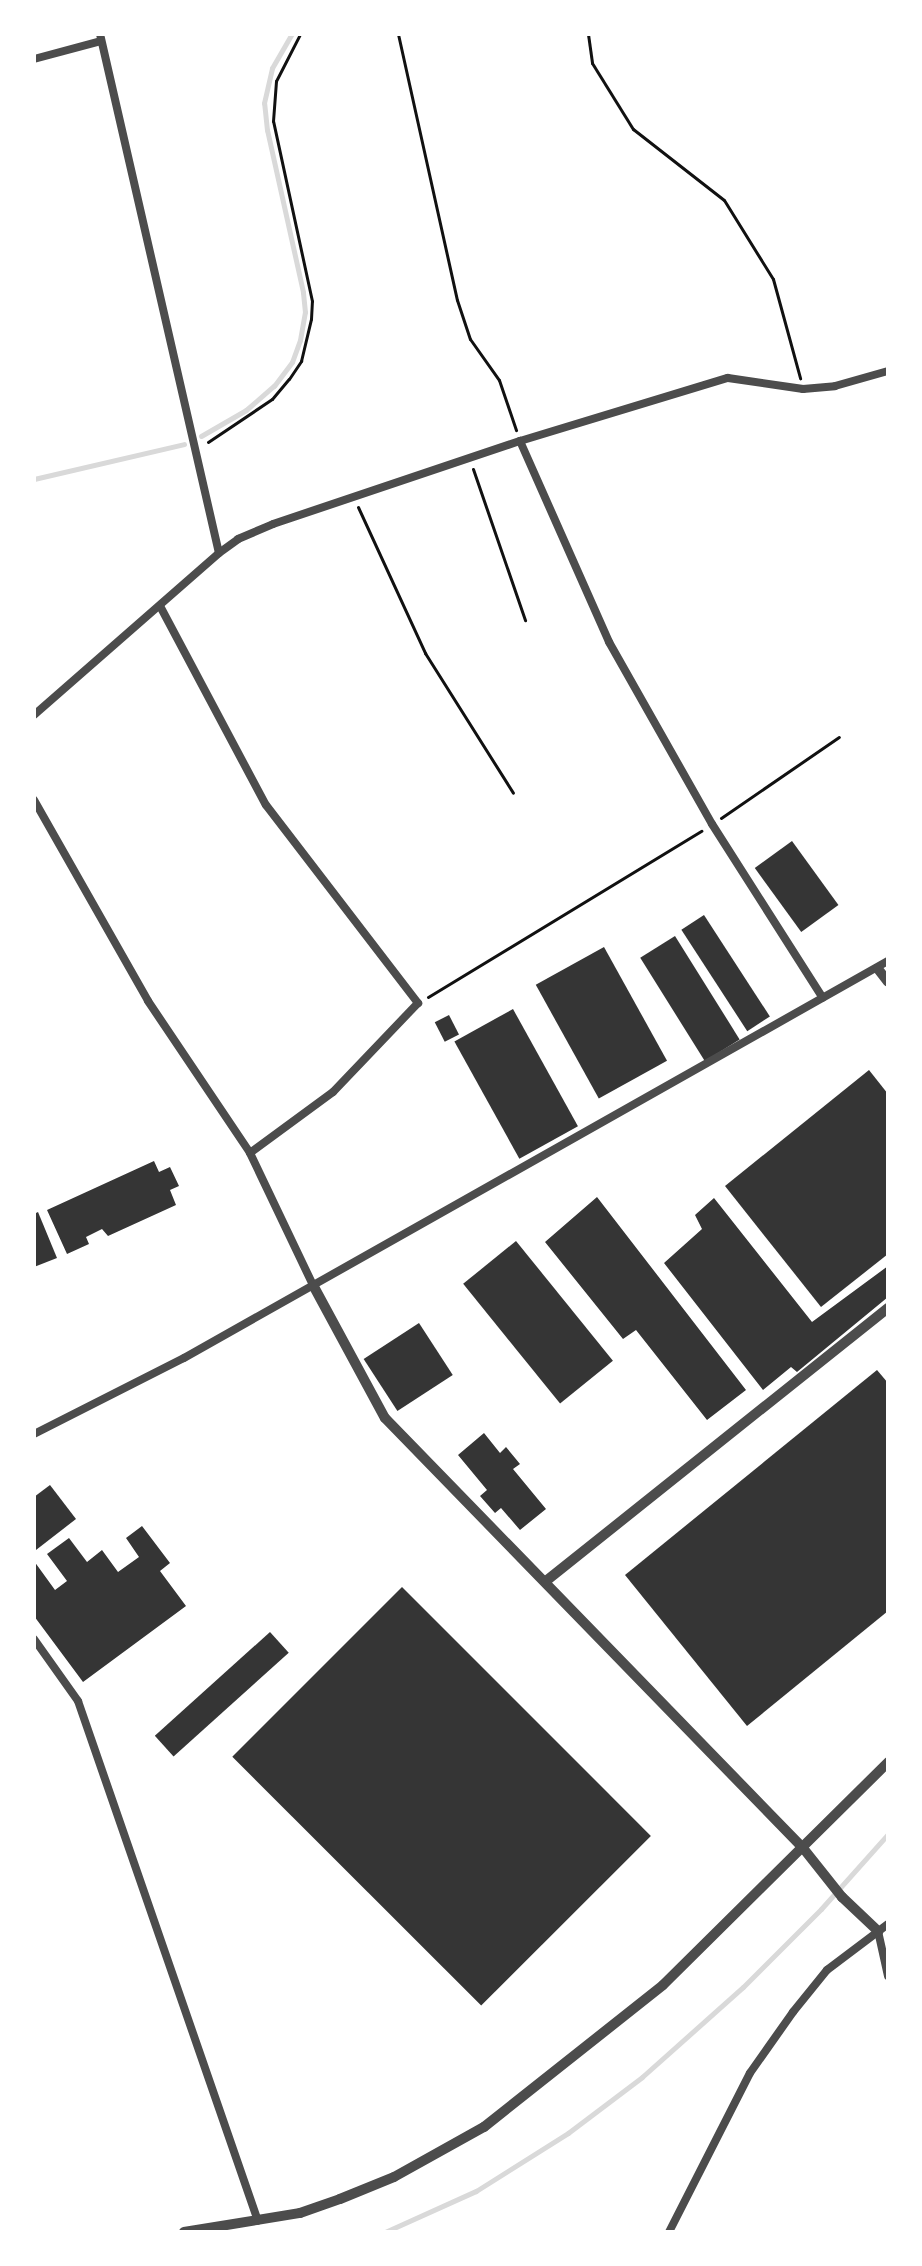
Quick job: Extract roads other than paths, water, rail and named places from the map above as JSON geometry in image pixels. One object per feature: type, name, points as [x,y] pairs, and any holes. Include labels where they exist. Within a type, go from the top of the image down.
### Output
[{"type":"street","points":[[34,59],[100,38],[219,553]]},
{"type":"street","points":[[34,715],[219,553],[238,539],[273,524],[520,441],[728,378],[803,389],[835,386],[888,371]]},
{"type":"street","points":[[520,441],[609,642],[712,824],[823,998]]},
{"type":"street","points":[[160,606],[266,805],[418,1003],[333,1092],[250,1153]]},
{"type":"street","points":[[34,800],[148,1001],[250,1153],[313,1285],[385,1418],[803,1848],[842,1897],[878,1931],[888,1976]]},
{"type":"street","points":[[34,1434],[184,1358],[888,961]]},
{"type":"street","points":[[878,969],[888,982]]},
{"type":"street","points":[[546,1581],[888,1308]]},
{"type":"street","points":[[34,1639],[78,1701],[260,2227]]},
{"type":"street","points":[[184,2232],[260,2227],[340,2199],[394,2177],[484,2127],[663,1985],[888,1762]]},
{"type":"street","points":[[669,2232],[750,2073],[827,1970],[888,1924]]},
{"type":"waterway","points":[[201,436],[246,410],[274,386],[292,362],[300,340],[305,312],[303,292],[267,130],[264,103],[272,68],[292,34]]},
{"type":"waterway","points":[[34,479],[184,444]]},
{"type":"waterway","points":[[385,2232],[476,2191],[568,2133],[642,2077],[743,1987],[821,1909],[888,1834]]}]
